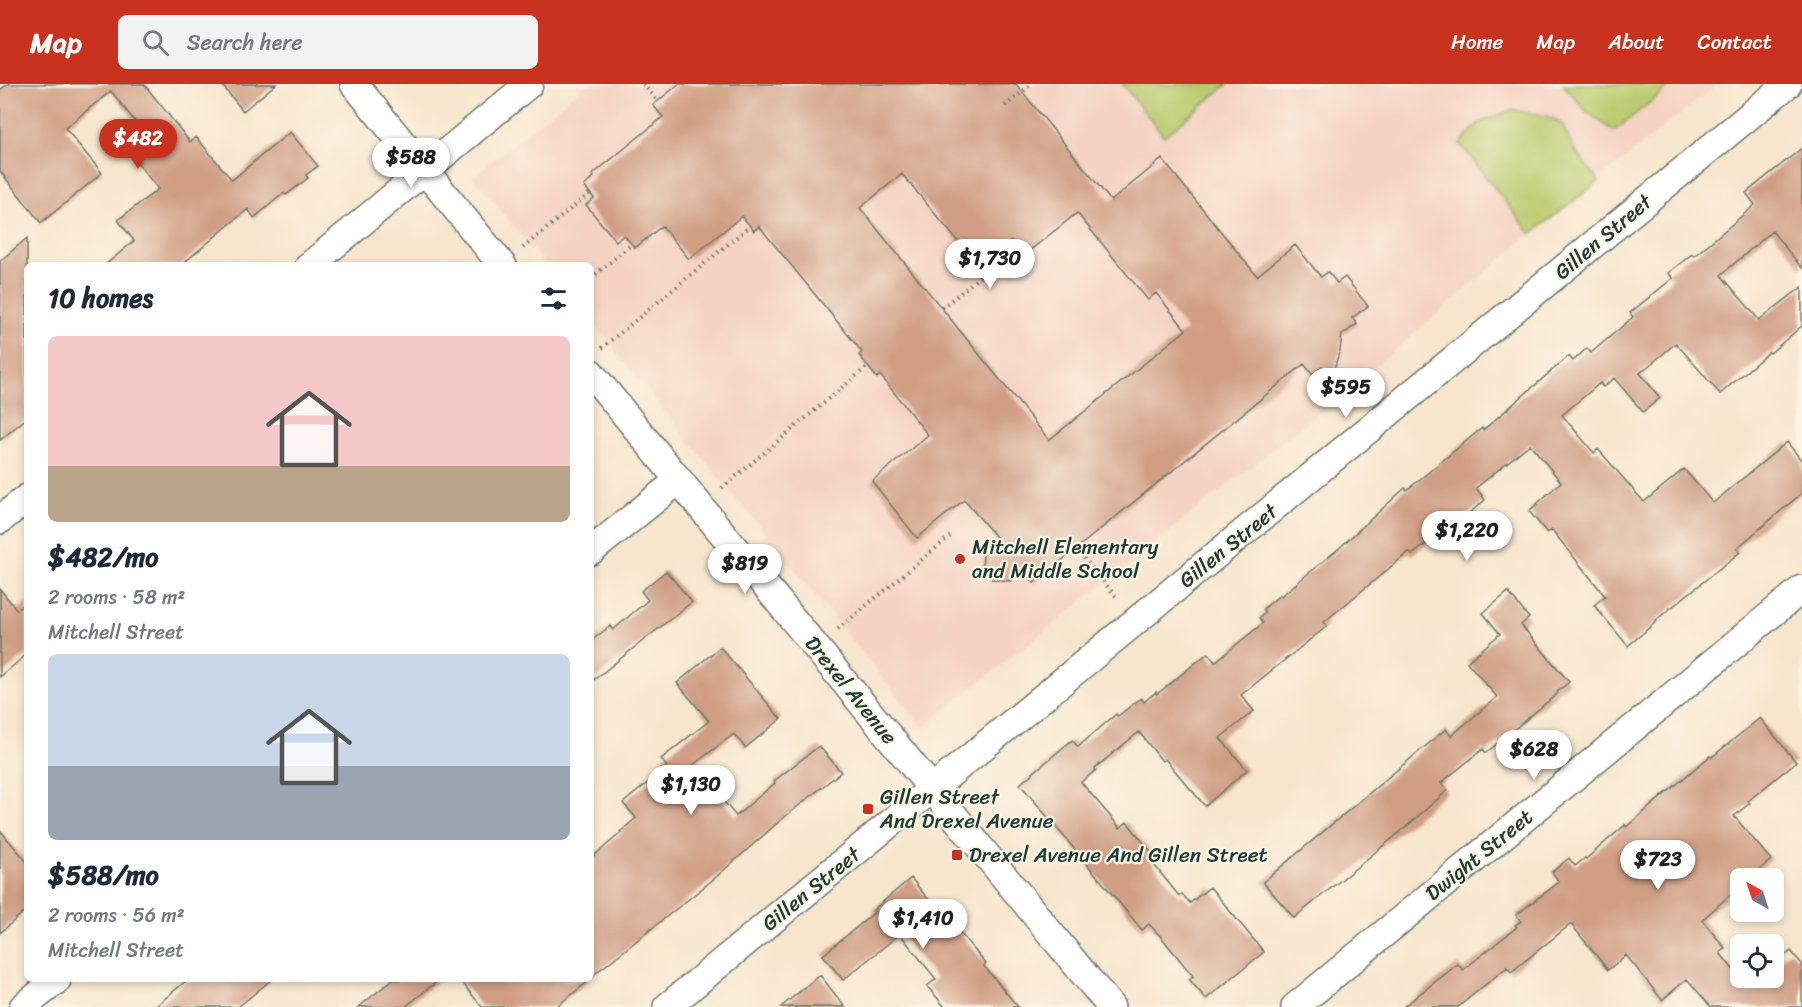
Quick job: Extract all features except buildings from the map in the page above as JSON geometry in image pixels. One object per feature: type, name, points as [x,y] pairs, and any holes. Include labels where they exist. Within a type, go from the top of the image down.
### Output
[{"type":"street","points":[[354,84],[501,262]]},
{"type":"street","points":[[314,262],[529,84]]},
{"type":"street","name":"Gillen Street","points":[[666,1007],[1788,84]]},
{"type":"street","name":"Drexel Avenue","points":[[594,362],[679,480],[1111,1007]]},
{"type":"street","points":[[594,549],[679,480]]},
{"type":"street","points":[[0,520],[24,500]]},
{"type":"street","name":"Dwight Street","points":[[1295,1007],[1802,589]]},
{"type":"street","points":[[23,1007],[54,982]]},
{"type":"path","points":[[643,84],[658,101]]},
{"type":"path","points":[[1005,106],[1032,84]]},
{"type":"path","points":[[507,262],[590,193]]},
{"type":"path","points":[[594,362],[750,226]]},
{"type":"path","points":[[594,276],[632,244]]},
{"type":"path","points":[[942,308],[1017,246]]},
{"type":"path","points":[[700,505],[868,366]]},
{"type":"path","points":[[1318,369],[1342,397]]},
{"type":"path","points":[[816,647],[953,534]]},
{"type":"path","points":[[1076,549],[1136,621]]},
{"type":"shaded area","name":"Mitchell Elementary and Middle School","points":[[586,84],[1718,84],[1531,234],[1345,392],[923,727],[594,325],[594,262],[543,262],[473,177]]},
{"type":"green space","points":[[1122,84],[1228,84],[1164,136]]},
{"type":"green space","points":[[1563,84],[1673,84],[1614,131],[1588,113]]},
{"type":"green space","points":[[1512,110],[1547,116],[1562,124],[1574,149],[1599,181],[1531,234],[1460,144],[1479,123]]},
{"type":"place","name":"Mitchell Elementary and Middle School","points":[[960,559]]},
{"type":"place","name":"Gillen Street And Drexel Avenue","points":[[868,809]]},
{"type":"place","name":"Drexel Avenue And Gillen Street","points":[[957,855]]}]
